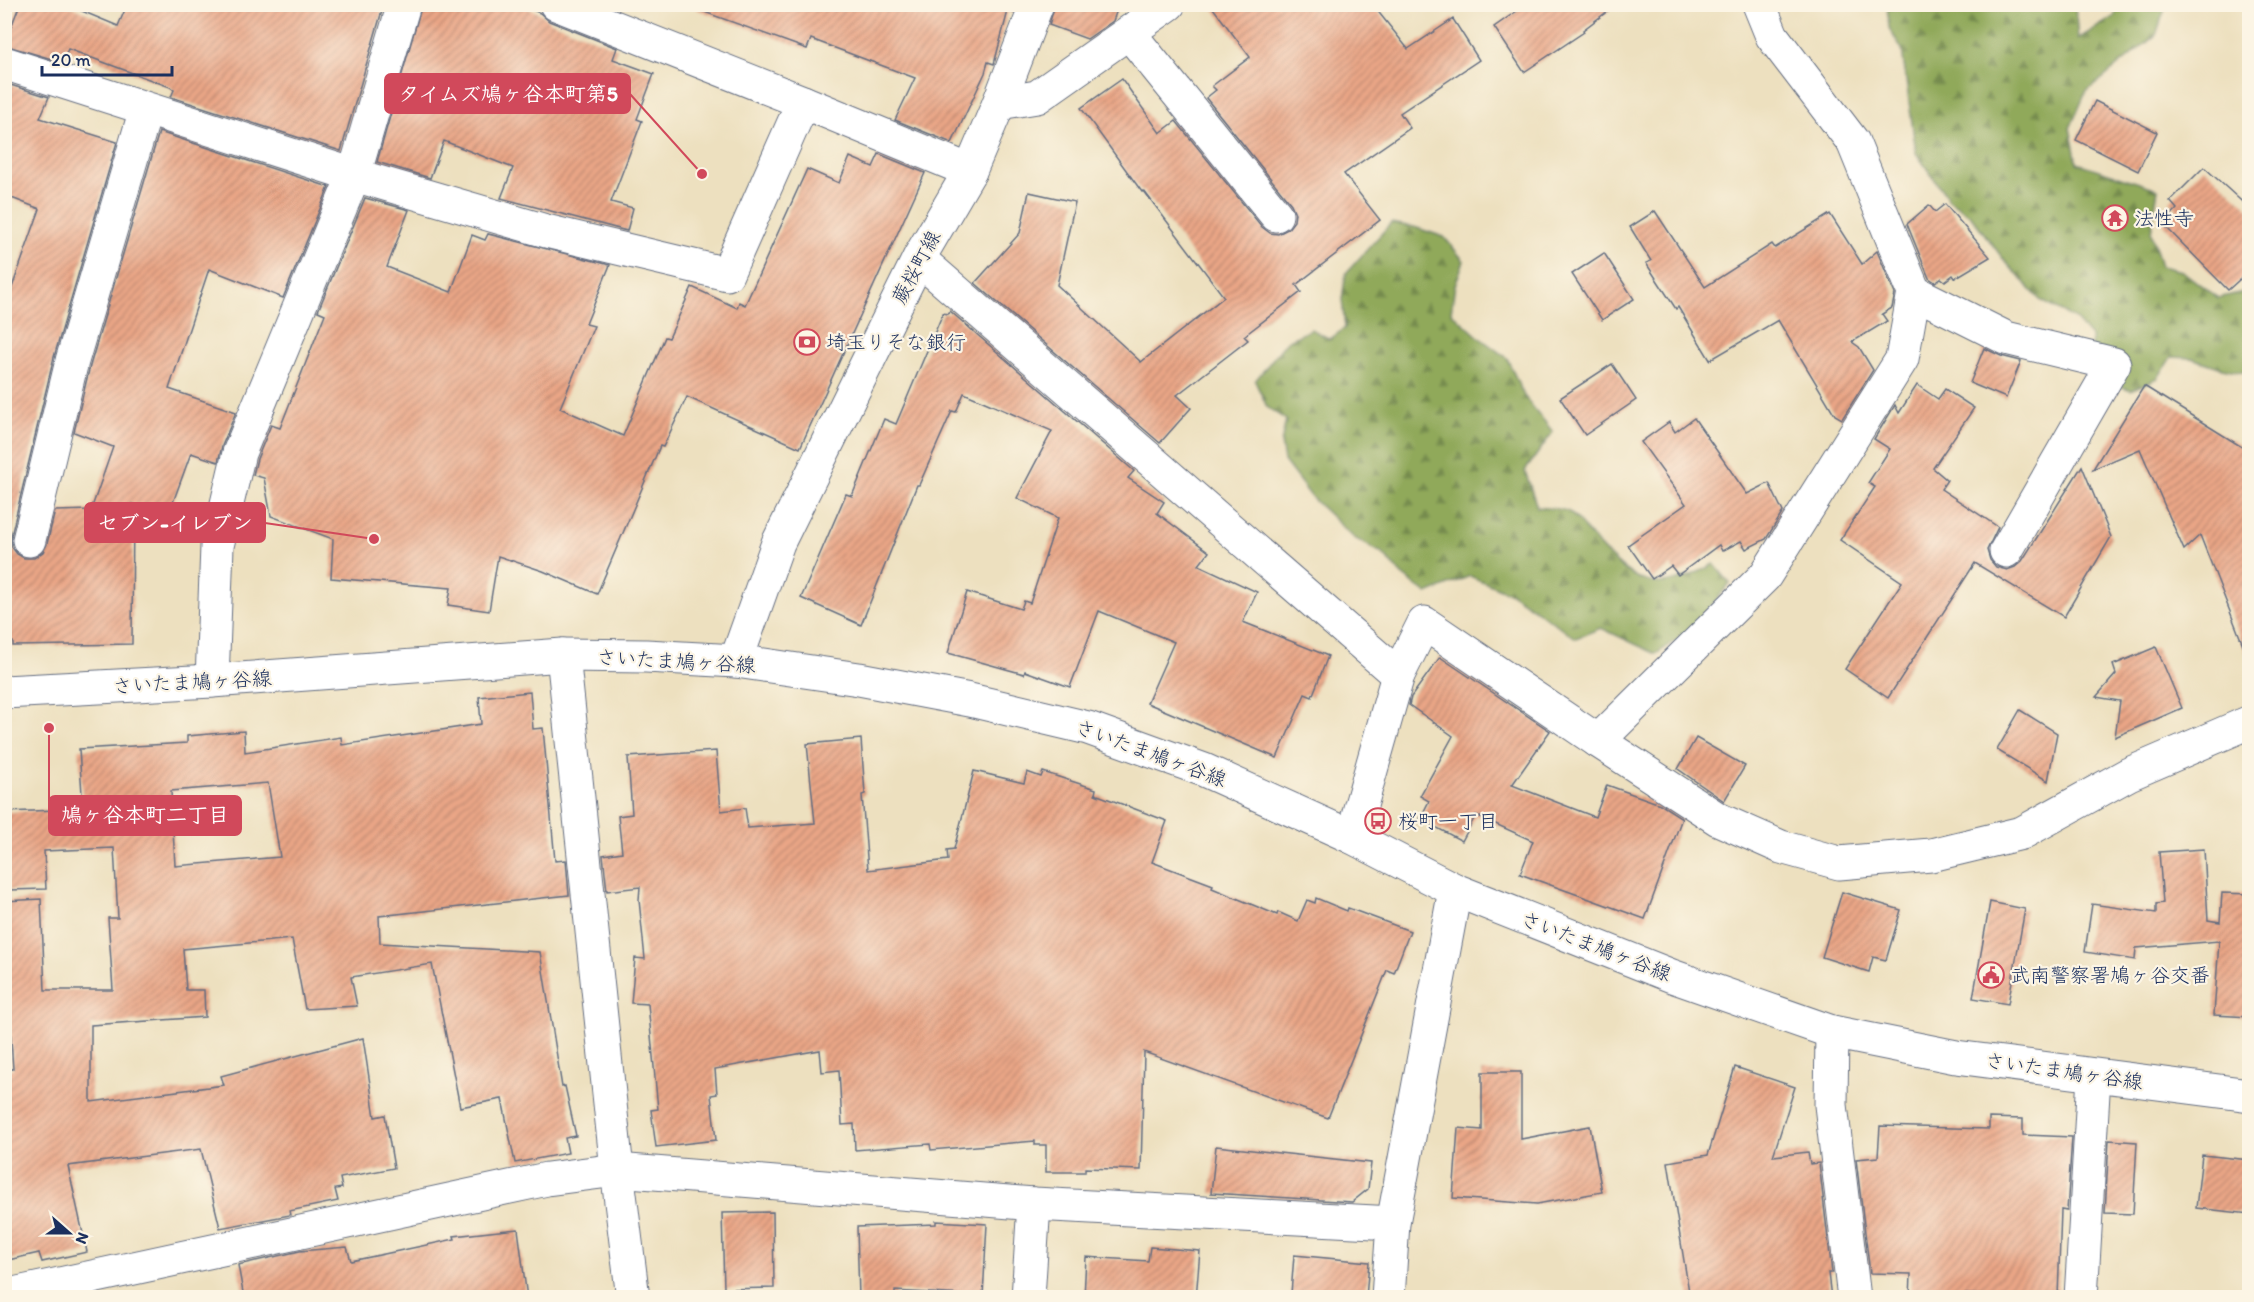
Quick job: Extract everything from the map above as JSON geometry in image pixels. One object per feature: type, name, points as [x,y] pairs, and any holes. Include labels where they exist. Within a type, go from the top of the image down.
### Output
[{"type":"street","points":[[212,681],[217,546],[239,453],[354,175],[404,4]]},
{"type":"street","points":[[556,4],[970,171]]},
{"type":"street","name":"蕨桜町線","points":[[736,661],[778,543],[919,259],[970,171],[1037,4]]},
{"type":"street","points":[[999,103],[1037,97],[1169,4]]},
{"type":"street","points":[[1598,741],[1765,576],[1902,359],[1914,292],[1853,142],[1772,36],[1759,4]]},
{"type":"street","points":[[1129,33],[1276,215]]},
{"type":"street","points":[[4,63],[354,175],[546,231],[727,274],[803,102]]},
{"type":"street","points":[[29,540],[72,361],[146,109]]},
{"type":"street","points":[[919,259],[1398,675]]},
{"type":"street","points":[[1914,292],[2006,338],[2114,363],[2006,551]]},
{"type":"street","points":[[1352,837],[1398,675],[1424,623],[1718,819],[1781,847],[1839,863],[1931,855],[2022,833],[2129,774],[2250,722]]},
{"type":"street","points":[[562,656],[617,1170],[633,1298]]},
{"type":"street","name":"さいたま鳩ヶ谷線","points":[[4,692],[212,681],[562,656],[646,656],[736,661],[870,681],[970,700],[1088,728],[1204,770],[1352,837],[1455,890],[1672,976],[1832,1032],[1956,1057],[2250,1095]]},
{"type":"street","points":[[1388,1298],[1393,1222],[1455,890]]},
{"type":"street","points":[[1832,1032],[1831,1105],[1854,1298]]},
{"type":"street","points":[[2081,1298],[2094,1076]]},
{"type":"street","points":[[4,1296],[99,1287],[547,1179],[617,1170],[1034,1204],[1393,1222]]},
{"type":"street","points":[[1028,1298],[1034,1204]]},
{"type":"green space","name":"法性寺","points":[[1887,5],[2075,5],[2078,39],[2114,17],[2118,5],[2166,5],[2156,35],[2086,92],[2070,128],[2077,163],[2158,189],[2151,232],[2161,266],[2182,271],[2218,298],[2249,292],[2249,373],[2222,368],[2192,358],[2171,357],[2158,378],[2131,390],[2092,376],[2091,337],[2075,319],[2040,300],[2004,260],[1971,216],[1949,200],[1916,153],[1902,50],[1889,28]]},
{"type":"green space","points":[[1391,223],[1414,227],[1444,237],[1464,261],[1455,285],[1451,312],[1507,358],[1524,396],[1553,432],[1525,471],[1537,507],[1569,512],[1609,556],[1636,577],[1648,582],[1662,583],[1677,580],[1714,564],[1730,583],[1690,632],[1656,654],[1601,628],[1576,638],[1512,594],[1470,576],[1427,594],[1402,575],[1382,553],[1354,538],[1313,499],[1284,461],[1281,443],[1286,420],[1267,407],[1255,381],[1287,341],[1311,329],[1330,339],[1345,328],[1342,299],[1346,273]]},
{"type":"building","points":[[20,4],[65,4],[118,26],[127,5],[384,4],[341,151],[171,97],[174,90],[170,87],[68,49],[62,62],[4,45]]},
{"type":"building","points":[[422,4],[518,4],[540,13],[549,21],[617,48],[613,59],[654,74],[637,119],[642,121],[611,202],[633,208],[627,231],[501,198],[513,168],[444,141],[430,178],[377,162]]},
{"type":"building","points":[[696,4],[1017,4],[1014,13],[1008,11],[994,64],[988,62],[952,143],[895,120],[915,78],[811,39],[807,49],[696,9]]},
{"type":"building","points":[[1055,4],[1119,4],[1113,21],[1087,39],[1049,25]]},
{"type":"building","points":[[1210,4],[1372,4],[1408,49],[1453,19],[1479,60],[1400,113],[1410,128],[1344,174],[1380,220],[1296,285],[1301,292],[1244,336],[1248,340],[1177,395],[1191,408],[1160,443],[975,283],[1020,233],[1029,192],[1075,202],[1057,285],[1141,362],[1224,297],[1144,191],[1142,192],[1081,108],[1122,79],[1160,133],[1176,121],[1262,227],[1270,233],[1278,234],[1288,229],[1294,221],[1295,213],[1291,204],[1206,98],[1216,90],[1212,86],[1250,57]]},
{"type":"building","points":[[1527,4],[1617,4],[1583,30],[1584,32],[1524,72],[1494,27]]},
{"type":"building","points":[[4,83],[49,97],[40,118],[117,142],[54,357],[11,536],[11,546],[17,554],[24,558],[34,558],[43,552],[55,511],[91,510],[113,447],[74,432],[90,366],[159,132],[329,187],[283,298],[209,269],[169,389],[236,412],[218,462],[191,453],[168,516],[133,504],[132,644],[13,646],[13,642],[4,641],[4,310],[40,209],[9,197],[6,203],[4,202]]},
{"type":"building","points":[[2095,101],[2157,132],[2138,171],[2076,140]]},
{"type":"building","points":[[879,154],[925,173],[800,448],[687,397],[663,447],[660,446],[597,594],[543,571],[498,556],[489,611],[448,605],[451,588],[331,578],[333,539],[271,516],[264,478],[253,475],[257,459],[271,425],[280,428],[325,314],[318,311],[365,198],[409,210],[387,267],[451,292],[472,235],[485,240],[488,234],[610,265],[586,324],[594,326],[560,408],[623,436],[665,337],[669,338],[692,287],[737,308],[739,302],[745,305],[807,169],[839,183],[850,157],[873,167]]},
{"type":"building","points":[[2204,167],[2250,209],[2250,270],[2228,290],[2163,224],[2177,209],[2170,201]]},
{"type":"building","points":[[1945,204],[1990,257],[1955,278],[1953,275],[1945,281],[1941,278],[1935,282],[1929,278],[1907,224],[1929,205],[1935,212]]},
{"type":"building","points":[[1655,211],[1705,287],[1772,244],[1775,248],[1830,214],[1862,264],[1877,251],[1895,294],[1892,308],[1882,314],[1887,321],[1852,342],[1859,347],[1873,370],[1842,419],[1835,415],[1778,320],[1710,360],[1678,307],[1676,309],[1646,263],[1651,261],[1630,227]]},
{"type":"building","points":[[1604,253],[1634,299],[1602,320],[1572,274]]},
{"type":"building","points":[[950,311],[1134,471],[1128,478],[1164,502],[1157,513],[1209,552],[1199,565],[1257,592],[1243,622],[1328,656],[1312,697],[1305,694],[1277,758],[1147,703],[1174,642],[1099,611],[1070,687],[1025,671],[1024,674],[948,653],[967,592],[1021,609],[1024,601],[1030,603],[1058,518],[1017,498],[1052,431],[964,393],[956,412],[952,411],[919,485],[917,485],[861,625],[801,598],[846,494],[852,496],[884,419],[896,424],[943,313],[948,314]]},
{"type":"building","points":[[1984,348],[2001,356],[2021,361],[2006,398],[1970,383]]},
{"type":"building","points":[[1612,364],[1636,400],[1585,435],[1560,398]]},
{"type":"building","points":[[1917,385],[1938,399],[1945,389],[1974,408],[1933,468],[1947,480],[1941,489],[1998,527],[1987,550],[1990,560],[1996,567],[2007,570],[2022,561],[2082,466],[2111,537],[2064,617],[1975,563],[1888,698],[1845,669],[1902,582],[1840,540],[1875,487],[1868,483],[1890,449],[1874,439],[1895,405],[1899,413]]},
{"type":"building","points":[[2144,386],[2250,452],[2250,655],[2247,655],[2200,535],[2184,550],[2140,449],[2093,469]]},
{"type":"building","points":[[1694,418],[1747,494],[1769,483],[1783,512],[1766,539],[1746,549],[1741,541],[1722,551],[1719,545],[1678,575],[1671,566],[1652,579],[1628,545],[1686,504],[1641,442],[1669,422],[1675,432]]},
{"type":"building","points":[[2156,647],[2182,708],[2115,737],[2120,701],[2096,697],[2116,674],[2113,665]]},
{"type":"building","points":[[1440,657],[1550,731],[1512,785],[1595,817],[1607,785],[1660,804],[1682,818],[1645,919],[1520,874],[1533,841],[1476,815],[1462,841],[1420,819],[1429,801],[1420,796],[1453,736],[1409,705],[1411,697]]},
{"type":"building","points":[[530,692],[533,729],[543,728],[555,861],[566,860],[569,895],[379,916],[380,943],[540,952],[562,1087],[565,1086],[576,1136],[565,1138],[568,1153],[515,1163],[502,1099],[460,1107],[432,964],[351,977],[357,1006],[305,1009],[292,939],[183,949],[186,990],[204,990],[205,1017],[91,1025],[91,1102],[224,1085],[221,1076],[363,1038],[375,1117],[385,1115],[394,1168],[340,1178],[342,1188],[335,1189],[338,1201],[289,1211],[290,1215],[220,1228],[201,1149],[68,1166],[87,1252],[42,1262],[39,1253],[4,1261],[4,1070],[13,1069],[7,980],[4,980],[4,901],[41,899],[45,990],[113,990],[108,918],[118,918],[114,848],[44,851],[46,889],[9,890],[6,812],[83,809],[79,749],[187,743],[187,736],[244,731],[245,752],[341,737],[342,745],[481,724],[479,697]],"holes":[[[268,783],[280,857],[175,866],[171,791]]]},
{"type":"building","points":[[2020,710],[2057,733],[2048,781],[1997,750]]},
{"type":"building","points":[[1696,738],[1745,766],[1724,801],[1678,769]]},
{"type":"building","points":[[861,739],[865,794],[862,795],[868,870],[948,860],[947,850],[954,849],[974,771],[1024,783],[1027,772],[1041,777],[1043,772],[1096,789],[1095,794],[1167,821],[1152,862],[1213,885],[1212,888],[1277,915],[1278,912],[1298,921],[1307,900],[1315,903],[1316,898],[1347,911],[1348,908],[1410,931],[1394,973],[1387,970],[1328,1118],[1144,1052],[1141,1170],[1085,1168],[1085,1172],[1046,1172],[1046,1145],[1035,1145],[1035,1141],[931,1150],[930,1144],[855,1150],[854,1124],[842,1125],[839,1070],[822,1072],[820,1050],[715,1069],[717,1094],[711,1095],[716,1140],[656,1147],[651,1110],[658,1109],[648,1004],[631,1003],[635,958],[645,959],[639,900],[640,887],[607,891],[603,855],[622,852],[618,816],[632,814],[628,757],[716,751],[721,811],[745,808],[748,828],[815,823],[807,744]]},
{"type":"building","points":[[2204,849],[2208,920],[2220,922],[2222,893],[2250,894],[2250,1017],[2214,1015],[2219,941],[2136,948],[2135,960],[2085,952],[2092,904],[2156,913],[2156,904],[2163,903],[2159,852]]},
{"type":"building","points":[[1842,892],[1901,910],[1886,960],[1873,957],[1869,972],[1822,957]]},
{"type":"building","points":[[1990,902],[2025,909],[2008,1004],[1973,998]]},
{"type":"building","points":[[1735,1067],[1795,1087],[1773,1156],[1808,1152],[1810,1164],[1819,1163],[1832,1273],[1828,1273],[1831,1298],[1690,1298],[1668,1162],[1708,1155]]},
{"type":"building","points":[[1482,1072],[1521,1072],[1521,1139],[1590,1126],[1602,1192],[1537,1204],[1453,1198],[1458,1128],[1482,1130]]},
{"type":"building","points":[[1989,1118],[2023,1119],[2023,1135],[2072,1137],[2067,1211],[2061,1210],[2058,1297],[1961,1294],[1961,1298],[1910,1298],[1911,1274],[1870,1273],[1856,1159],[1878,1157],[1880,1126],[1989,1129]]},
{"type":"building","points":[[2109,1140],[2137,1142],[2133,1214],[2105,1213]]},
{"type":"building","points":[[1216,1146],[1371,1163],[1368,1189],[1352,1202],[1211,1193]]},
{"type":"building","points":[[2202,1155],[2250,1160],[2250,1214],[2196,1208]]},
{"type":"building","points":[[773,1212],[774,1288],[724,1289],[722,1213]]},
{"type":"building","points":[[936,1221],[987,1224],[983,1296],[895,1291],[895,1298],[859,1298],[857,1227],[936,1224]]},
{"type":"building","points":[[518,1229],[527,1298],[244,1298],[238,1265],[300,1251],[347,1247],[351,1261],[455,1239],[454,1236]]},
{"type":"building","points":[[1150,1247],[1200,1251],[1196,1298],[1084,1298],[1086,1257],[1148,1261]]},
{"type":"building","points":[[1294,1255],[1369,1262],[1366,1298],[1297,1298],[1297,1294],[1291,1294]]},
{"type":"place","name":"タイムズ鳩ヶ谷本町第5","points":[[702,174]]},
{"type":"place","name":"法性寺","points":[[2115,218]]},
{"type":"place","name":"埼玉りそな銀行","points":[[807,342]]},
{"type":"place","name":"セブン-イレブン","points":[[374,539]]},
{"type":"place","name":"鳩ヶ谷本町二丁目","points":[[49,728]]},
{"type":"place","name":"桜町一丁目","points":[[1378,821]]},
{"type":"place","name":"武南警察署鳩ヶ谷交番","points":[[1991,975]]}]
